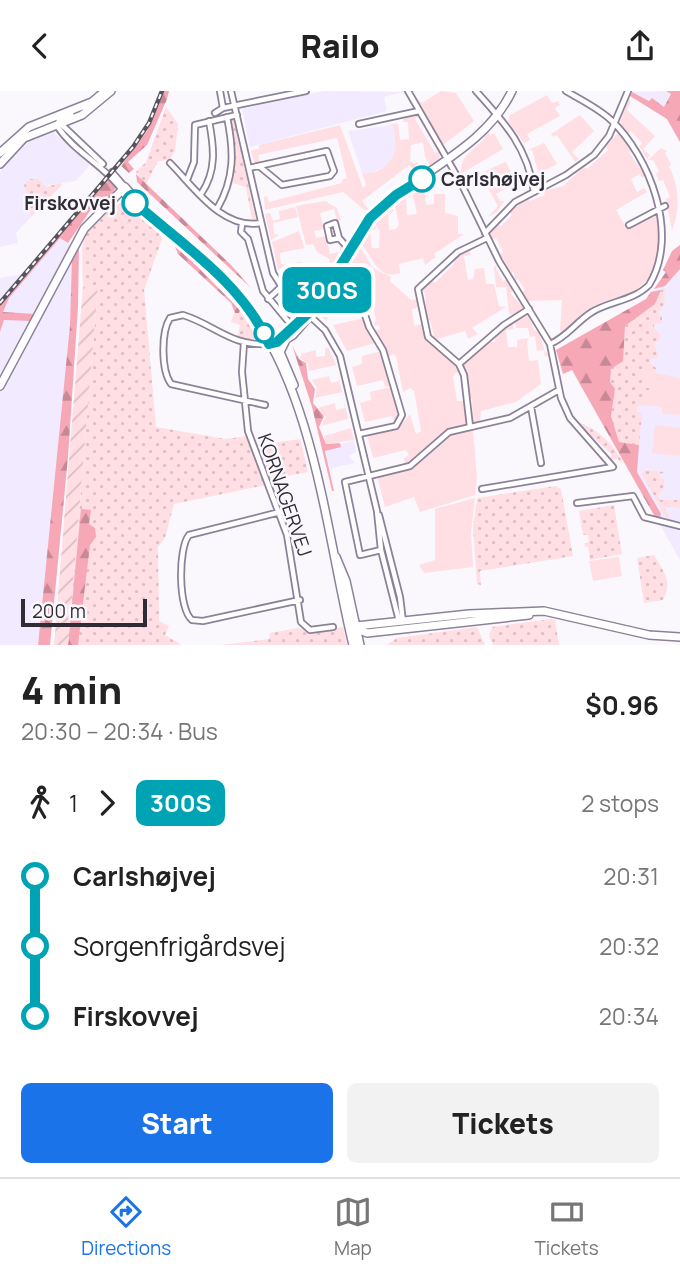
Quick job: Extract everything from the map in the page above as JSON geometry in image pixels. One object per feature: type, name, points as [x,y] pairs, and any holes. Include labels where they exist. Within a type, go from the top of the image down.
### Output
[{"type":"street","points":[[58,125],[60,119],[92,102],[105,91]]},
{"type":"street","points":[[0,164],[24,138],[96,106],[111,91]]},
{"type":"street","points":[[220,91],[223,108]]},
{"type":"street","points":[[232,91],[274,273],[281,287],[325,331],[340,356],[377,511],[381,550],[403,622]]},
{"type":"street","points":[[215,113],[223,108],[306,91]]},
{"type":"street","points":[[408,91],[486,235],[550,344],[559,390],[574,424],[613,467],[482,489]]},
{"type":"street","points":[[476,91],[497,113],[527,156],[534,192]]},
{"type":"street","points":[[265,405],[171,384],[166,375],[166,326],[170,318],[183,314],[224,337],[244,342],[277,343],[308,315],[335,277],[349,249],[378,211],[448,162],[497,113],[512,91]]},
{"type":"street","points":[[550,344],[567,335],[593,312],[631,297],[649,284],[658,271],[667,247],[665,206],[645,162],[614,124],[566,91]]},
{"type":"street","points":[[470,427],[465,379],[458,364],[428,337],[418,289],[458,253],[486,235],[515,202],[566,175],[594,155],[614,124],[628,91]]},
{"type":"street","points":[[0,153],[29,127],[92,102]]},
{"type":"street","points":[[359,124],[419,111]]},
{"type":"street","points":[[187,180],[194,162],[194,127],[237,115]]},
{"type":"street","points":[[217,209],[232,168],[232,142],[227,117]]},
{"type":"street","points":[[201,195],[213,165],[214,150],[209,121]]},
{"type":"street","points":[[58,125],[237,295],[277,343],[296,400],[331,547],[346,581],[353,645]]},
{"type":"street","points":[[249,168],[327,151],[334,171],[330,176],[282,185],[259,166]]},
{"type":"street","points":[[170,163],[217,209],[242,224],[261,223]]},
{"type":"street","points":[[0,386],[3,375],[84,229],[125,190]]},
{"type":"street","points":[[629,225],[665,206]]},
{"type":"street","points":[[242,224],[241,232],[247,239],[254,270],[268,299],[287,320]]},
{"type":"street","points":[[339,239],[349,249]]},
{"type":"street","points":[[335,277],[342,282],[347,294],[362,306],[367,324],[385,354],[402,415],[396,426],[359,434]]},
{"type":"street","points":[[268,299],[281,287]]},
{"type":"street","points":[[458,364],[504,325],[529,309]]},
{"type":"street","name":"KORNAGERVEJ","points":[[244,342],[244,401],[250,442],[280,512],[291,549],[301,622],[305,629],[315,631],[332,627]]},
{"type":"street","points":[[277,343],[294,382],[296,400]]},
{"type":"street","points":[[381,550],[360,555],[345,482],[413,465],[446,434],[510,418],[559,390]]},
{"type":"street","points":[[531,407],[541,463]]},
{"type":"street","points":[[577,503],[633,496],[644,517],[680,526]]},
{"type":"street","points":[[377,511],[383,523],[403,622]]},
{"type":"street","points":[[280,512],[189,535],[182,548],[183,607],[192,620],[210,621],[299,600]]},
{"type":"street","points":[[353,628],[483,610],[544,611],[649,635],[680,637]]},
{"type":"street","points":[[444,625],[483,610]]},
{"type":"street","points":[[353,628],[371,632],[403,622],[444,625],[556,614]]},
{"type":"street","points":[[353,628],[361,645],[371,632]]},
{"type":"shaded area","points":[[324,91],[404,92],[384,97],[387,111],[250,147],[242,109]]},
{"type":"shaded area","points":[[441,91],[456,93],[474,121],[443,145],[417,98],[422,103]]},
{"type":"shaded area","points":[[680,91],[680,142],[667,119],[649,108],[649,101],[632,92]]},
{"type":"shaded area","points":[[547,95],[552,103],[558,101],[560,105],[555,108],[560,116],[527,134],[530,140],[524,143],[508,121],[510,115]]},
{"type":"shaded area","points":[[628,99],[631,101],[627,110],[655,136],[643,149],[650,155],[647,159],[639,146],[642,143],[620,123]]},
{"type":"shaded area","points":[[166,107],[178,124],[175,151],[170,160],[158,161],[146,185],[136,172],[146,162]]},
{"type":"shaded area","points":[[417,114],[415,119],[435,153],[439,151],[440,160],[431,167],[425,157],[423,142],[411,145],[410,161],[414,164],[419,161],[416,166],[419,171],[416,173],[409,165],[362,201],[370,211],[368,213],[343,192],[265,210],[264,197],[267,196],[269,202],[342,183],[342,180],[347,178],[337,138],[258,155],[260,164],[255,165],[251,150],[259,149],[259,145],[340,125],[363,188],[366,185],[362,173],[378,170],[388,164],[394,154],[393,126],[389,125],[398,123],[400,140],[409,139],[408,122],[403,122],[404,117]]},
{"type":"shaded area","points":[[580,115],[594,131],[572,152],[579,159],[575,162],[557,135],[553,137],[551,134]]},
{"type":"shaded area","points":[[233,117],[256,219],[252,220],[246,187],[233,183],[227,199],[224,198],[234,165],[229,120]]},
{"type":"shaded area","points":[[393,125],[396,151],[386,166],[367,175],[362,173],[348,131]]},
{"type":"shaded area","points":[[488,130],[490,136],[494,133],[503,149],[462,173],[464,180],[461,173],[463,162],[485,138],[483,136]]},
{"type":"shaded area","points":[[52,131],[90,165],[76,181],[48,185],[29,208],[31,217],[16,233],[18,243],[0,247],[0,171],[30,140]]},
{"type":"shaded area","points":[[618,133],[633,149],[629,152],[645,176],[642,178],[640,174],[631,179],[637,192],[644,188],[647,192],[616,210],[627,229],[659,211],[663,249],[650,278],[632,293],[589,310],[564,332],[560,331],[562,300],[528,301],[522,292],[525,290],[518,279],[515,281],[514,272],[511,273],[500,254],[503,252],[496,238],[492,240],[489,233],[498,224],[501,226],[512,215],[509,212],[528,198],[530,201],[545,195],[543,191],[563,186],[584,167],[587,169],[608,150],[606,147]]},
{"type":"shaded area","points":[[544,143],[557,164],[540,173],[544,180],[549,179],[537,183],[536,176],[539,175],[532,150],[528,150]]},
{"type":"shaded area","points":[[661,148],[667,151],[665,153],[671,164],[669,167],[677,191],[672,231],[666,199],[670,197],[663,180],[659,181],[656,174],[659,171],[653,160],[648,160]]},
{"type":"shaded area","points":[[506,162],[516,182],[496,194],[500,201],[504,201],[497,212],[488,217],[498,206],[483,179],[487,170]]},
{"type":"shaded area","points":[[30,179],[38,179],[46,187],[60,183],[62,185],[31,217],[29,208],[34,201],[27,194],[24,185]]},
{"type":"shaded area","points":[[429,182],[430,186],[424,188],[426,205],[434,204],[434,194],[445,194],[445,213],[458,216],[458,234],[464,234],[434,254],[436,257],[425,265],[423,258],[399,264],[400,273],[385,273],[359,242],[373,224],[377,229],[370,231],[372,248],[379,248],[380,231],[374,222],[390,206],[394,211],[388,213],[389,230],[396,229],[399,225],[395,206],[410,192],[412,196],[406,199],[407,215],[417,214],[412,191]]},
{"type":"shaded area","points":[[325,201],[337,208],[341,220],[337,221],[334,209],[320,213],[324,229],[314,231],[316,238],[326,236],[330,254],[340,252],[340,246],[344,248],[330,276],[326,273],[331,268],[329,259],[317,252],[313,244],[306,245],[296,206]]},
{"type":"shaded area","points":[[120,203],[154,224],[162,239],[144,290],[156,427],[226,439],[247,436],[266,485],[174,504],[165,538],[158,547],[159,621],[169,626],[165,635],[182,645],[68,645],[98,286],[83,287],[83,245],[89,230]]},
{"type":"shaded area","points":[[295,207],[298,217],[273,223],[274,234],[279,235],[271,240],[265,214],[270,213],[273,221],[280,219],[279,211]]},
{"type":"shaded area","points":[[299,231],[305,250],[304,248],[280,253],[281,264],[285,265],[278,270],[272,242]]},
{"type":"shaded area","points":[[60,238],[70,245],[73,265],[70,325],[38,645],[0,645],[0,278],[28,273]]},
{"type":"shaded area","points":[[358,244],[373,268],[391,277],[390,281],[411,300],[419,299],[421,307],[412,309],[414,326],[423,324],[429,339],[462,374],[456,372],[453,377],[457,401],[465,401],[467,424],[447,431],[419,458],[405,465],[404,458],[409,455],[406,450],[373,458],[367,435],[399,427],[410,414],[416,434],[421,431],[414,391],[410,388],[403,392],[396,357],[393,354],[388,357],[373,331],[380,329],[379,325],[374,326],[376,320],[369,285],[355,288],[352,266],[347,264]]},
{"type":"shaded area","points":[[680,245],[680,560],[572,370],[563,374],[556,350],[646,299],[665,274],[663,270],[672,251]]},
{"type":"shaded area","points":[[469,248],[471,255],[464,256],[468,280],[473,279],[475,269],[484,268],[486,284],[494,284],[499,306],[506,307],[472,328],[478,334],[468,339],[465,331],[437,339],[441,346],[431,338],[434,336],[430,320],[427,321],[425,293],[421,289],[432,280],[435,283],[454,264],[455,257]]},
{"type":"shaded area","points":[[298,262],[308,264],[311,272],[316,273],[294,280],[293,293],[279,272]]},
{"type":"shaded area","points":[[497,264],[496,269],[503,281],[506,280],[513,290],[510,293],[524,308],[513,317],[509,313],[506,287],[496,287],[494,267]]},
{"type":"shaded area","points":[[338,283],[362,311],[358,317],[354,310],[328,316],[327,321],[320,316],[320,310]]},
{"type":"shaded area","points":[[98,285],[68,645],[54,645],[83,287]]},
{"type":"shaded area","points":[[665,289],[664,305],[658,313],[662,317],[662,323],[654,324],[660,334],[659,341],[654,343],[658,357],[651,359],[650,364],[656,368],[656,372],[644,372],[643,387],[653,388],[652,402],[637,407],[637,412],[642,413],[639,445],[619,442],[611,416],[615,389],[610,382],[611,369],[623,360],[625,326],[651,307],[661,290]]},
{"type":"shaded area","points":[[240,310],[257,338],[250,340],[230,336],[238,335],[240,325],[231,322],[234,313],[239,313]]},
{"type":"shaded area","points":[[528,314],[534,330],[539,332],[545,352],[550,355],[545,357],[544,350],[537,351],[535,336],[530,337],[528,328],[516,328],[515,320]]},
{"type":"shaded area","points":[[360,319],[364,321],[381,349],[377,350],[375,343],[347,351],[333,325]]},
{"type":"shaded area","points":[[512,323],[514,329],[506,330],[508,347],[517,347],[517,340],[529,338],[529,361],[538,360],[541,384],[516,402],[481,411],[480,423],[473,424],[472,399],[469,398],[462,365],[489,342],[495,342],[496,334]]},
{"type":"shaded area","points":[[328,347],[336,365],[309,371],[308,363],[301,359],[301,354],[316,350],[316,357],[325,356],[325,349]]},
{"type":"shaded area","points":[[382,351],[391,385],[385,387],[383,380],[357,386],[352,367],[362,364],[362,356]]},
{"type":"shaded area","points":[[644,371],[680,378],[680,415],[662,413],[662,407],[641,405],[641,401],[652,401],[653,389],[643,387]]},
{"type":"shaded area","points":[[338,374],[342,392],[315,398],[317,388],[312,380],[329,376],[331,383],[339,381]]},
{"type":"shaded area","points":[[391,387],[400,415],[394,422],[392,416],[365,422],[360,403],[371,400],[370,392]]},
{"type":"shaded area","points":[[344,401],[350,426],[348,419],[321,426],[326,417],[318,408],[335,403],[336,410],[345,408]]},
{"type":"shaded area","points":[[575,421],[604,438],[624,464],[617,459],[610,460],[611,454]]},
{"type":"shaded area","points":[[655,425],[680,428],[680,456],[652,453]]},
{"type":"shaded area","points":[[351,428],[354,440],[326,444],[324,436]]},
{"type":"shaded area","points":[[473,430],[477,478],[475,495],[420,512],[414,497],[385,507],[377,476],[411,469],[451,434]]},
{"type":"shaded area","points":[[300,439],[308,472],[272,479],[256,445]]},
{"type":"shaded area","points":[[354,440],[356,452],[349,456],[355,463],[332,468],[332,477],[325,450]]},
{"type":"shaded area","points":[[644,470],[665,472],[660,474],[659,478],[665,479],[663,490],[657,496],[661,500],[680,500],[680,508],[665,506],[670,519],[680,524],[667,519],[642,474]]},
{"type":"shaded area","points":[[556,486],[561,489],[573,556],[480,571],[481,585],[477,584],[473,528],[477,498]]},
{"type":"shaded area","points":[[475,498],[471,533],[473,567],[424,573],[419,565],[435,560],[435,509]]},
{"type":"shaded area","points":[[614,505],[622,554],[590,560],[588,547],[585,547],[584,543],[589,542],[588,535],[583,535],[579,511]]},
{"type":"shaded area","points":[[654,555],[666,577],[666,594],[663,600],[644,603],[637,558]]},
{"type":"shaded area","points":[[619,557],[622,576],[593,581],[589,561]]},
{"type":"shaded area","points":[[555,620],[559,645],[493,645],[489,636],[492,627]]},
{"type":"shaded area","points":[[343,627],[347,645],[221,645],[269,639],[270,633],[298,628],[316,633]]},
{"type":"shaded area","points":[[477,627],[485,645],[387,645],[397,638]]},
{"type":"green space","points":[[164,91],[169,91],[167,99],[147,145],[128,162],[134,169],[129,173],[121,166],[147,131]]},
{"type":"green space","points":[[666,91],[680,91],[680,142],[667,119],[630,96],[632,92],[649,101],[652,98],[664,107],[671,94]]},
{"type":"green space","points":[[136,174],[231,265],[251,288],[137,182]]},
{"type":"green space","points":[[108,179],[116,187],[110,198],[107,196],[90,211],[68,243],[60,238],[9,298],[3,312],[35,314],[31,321],[4,320],[0,332],[0,305]]},
{"type":"green space","points":[[173,242],[240,310],[239,313],[235,313],[231,303],[178,254]]},
{"type":"green space","points":[[680,245],[680,269],[665,286],[654,289],[666,272],[663,270],[672,251]]},
{"type":"green space","points":[[79,246],[78,307],[68,457],[50,645],[38,645],[70,325],[72,258]]},
{"type":"green space","points":[[661,290],[655,304],[625,326],[623,361],[611,369],[610,382],[615,389],[611,416],[619,442],[639,445],[637,472],[661,514],[660,518],[655,517],[572,370],[563,374],[556,350],[646,299],[651,292]]},
{"type":"green space","points":[[292,345],[299,359],[306,363],[308,379],[315,389],[313,403],[324,416],[319,427],[326,444],[340,443],[341,447],[325,451],[334,491],[312,407]]},
{"type":"green space","points":[[81,509],[91,510],[89,524],[95,528],[96,537],[90,545],[78,645],[68,645]]},
{"type":"railway","points":[[0,303],[133,147],[149,123],[162,91]]},
{"type":"bus line","name":"300S","points":[[135,203],[193,252],[237,295],[253,315],[269,344],[277,342],[315,307],[370,218],[396,195],[422,179]]},
{"type":"place","name":"Carlshøjvej","points":[[422,179]]},
{"type":"place","name":"Firskovvej","points":[[135,203]]}]
